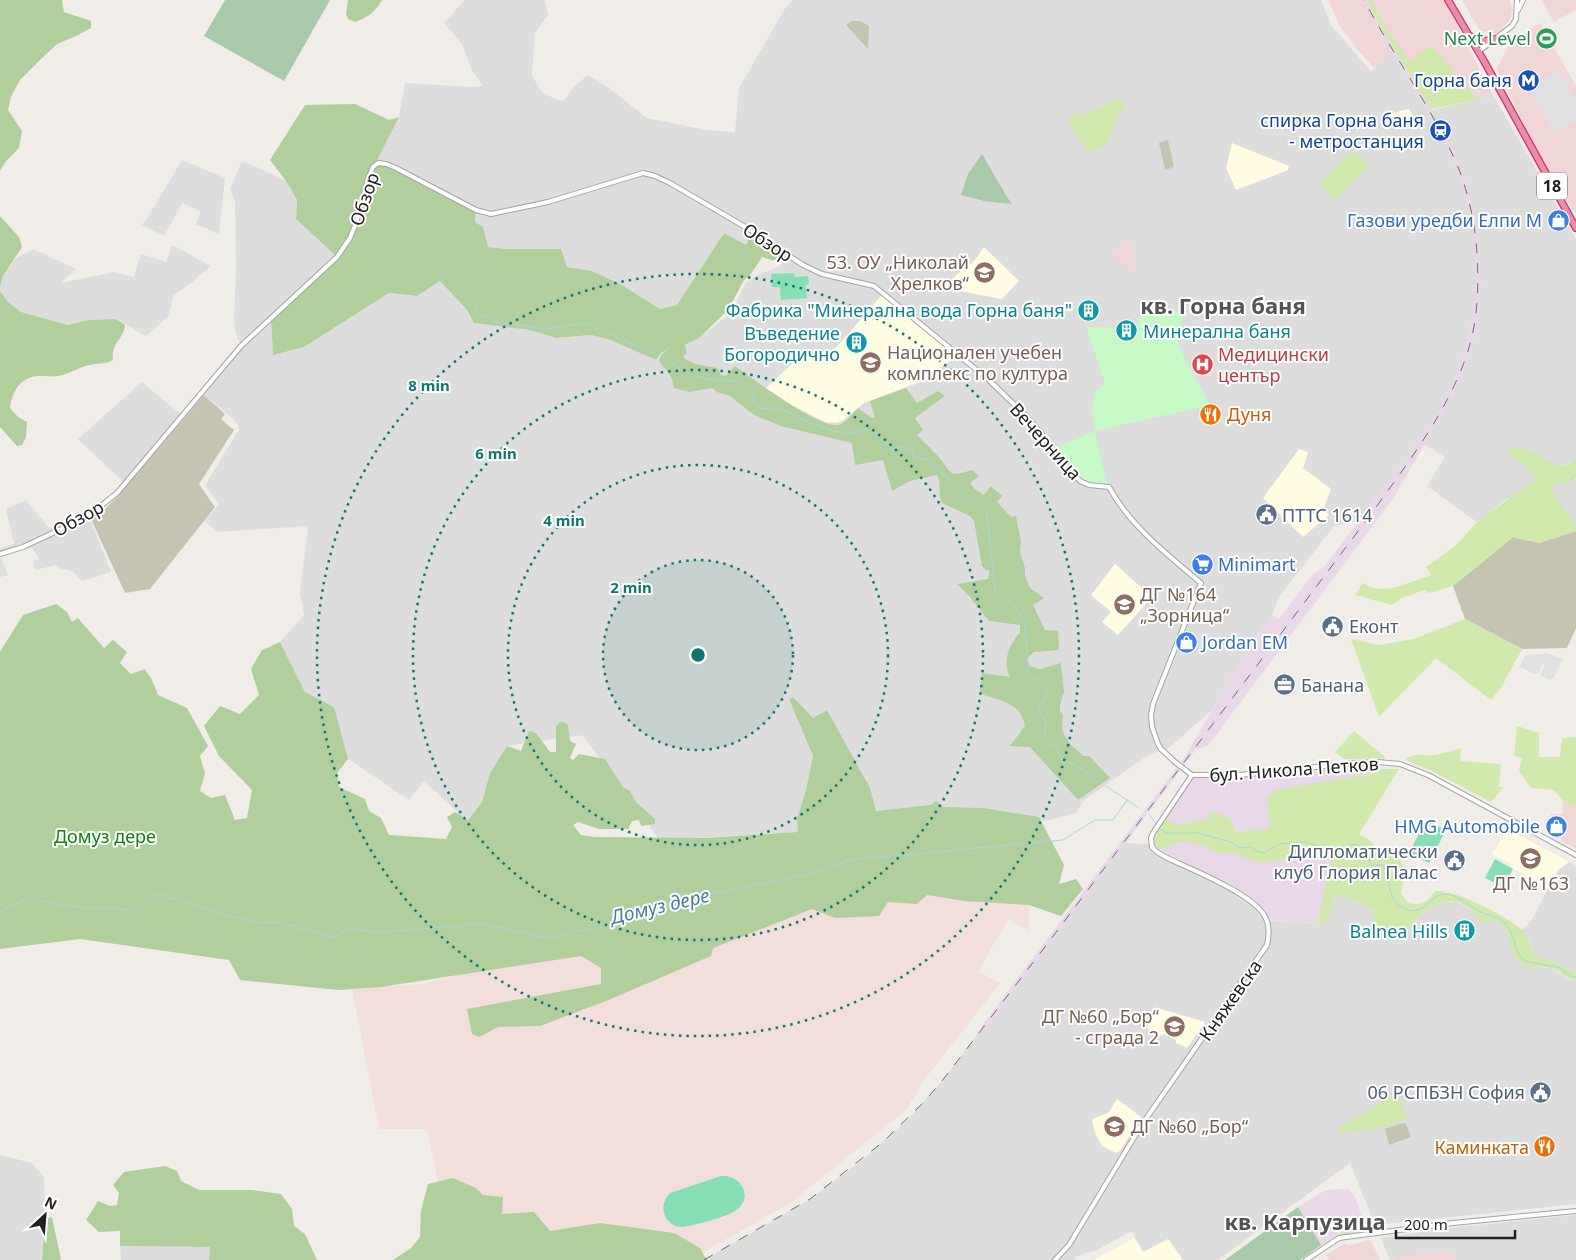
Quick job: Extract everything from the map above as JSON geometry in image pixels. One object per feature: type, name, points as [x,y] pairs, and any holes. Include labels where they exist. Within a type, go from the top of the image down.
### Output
[{"type":"highway","name":"18","points":[[1448,0],[1470,36],[1576,228]]},
{"type":"highway","points":[[1470,36],[1484,41],[1496,39]]},
{"type":"street","points":[[1478,51],[1512,26],[1523,0]]},
{"type":"street","points":[[1516,2],[1517,12]]},
{"type":"street","name":"Обзор","points":[[0,554],[23,546],[87,517],[117,493],[242,346],[337,257],[350,238],[368,180],[373,167],[378,163],[396,168],[476,210],[491,214],[548,202],[643,173],[670,182],[802,265],[822,274],[874,286]]},
{"type":"street","name":"Вечерница","points":[[874,286],[989,380],[1025,415],[1042,434],[1052,450],[1080,481],[1089,485],[1108,487]]},
{"type":"street","name":"бул. Никола Петков","points":[[1108,487],[1137,526],[1201,583],[1151,715],[1152,727],[1161,749],[1192,775],[1239,775],[1356,763],[1400,764],[1428,775],[1576,854]]},
{"type":"street","name":"Княжевска","points":[[1055,1260],[1069,1245],[1151,1111],[1267,945],[1267,922],[1262,912],[1224,884],[1154,850],[1151,842],[1153,833],[1192,775]]},
{"type":"street","points":[[1306,1260],[1339,1238],[1377,1232],[1576,1210]]},
{"type":"shaded area","points":[[465,0],[545,0],[548,15],[535,33],[532,76],[542,92],[555,99],[564,101],[573,87],[588,75],[608,87],[647,118],[707,130],[735,132],[739,88],[784,10],[793,0],[1321,0],[1331,25],[1371,71],[1392,52],[1427,111],[1479,100],[1492,93],[1576,239],[1576,457],[1565,466],[1557,483],[1574,481],[1576,478],[1576,531],[1508,498],[1477,522],[1427,486],[1445,457],[1419,441],[1408,459],[1397,470],[1358,521],[1334,526],[1279,597],[1272,615],[1212,710],[1169,748],[1150,754],[1084,800],[1076,813],[1046,821],[983,812],[872,815],[827,710],[813,718],[789,699],[813,756],[806,790],[797,817],[799,832],[659,840],[625,789],[582,735],[507,746],[490,773],[482,802],[467,821],[424,781],[409,800],[344,756],[334,708],[305,692],[280,642],[304,615],[300,594],[308,526],[218,532],[204,521],[219,505],[205,485],[239,430],[238,424],[232,418],[202,393],[241,346],[234,322],[236,267],[235,201],[230,189],[241,163],[244,161],[286,181],[297,200],[296,219],[337,257],[271,317],[273,355],[304,347],[389,293],[417,296],[440,281],[467,310],[474,323],[530,330],[556,338],[591,335],[608,339],[656,360],[668,348],[686,345],[699,338],[731,313],[746,283],[756,276],[780,266],[789,252],[752,231],[746,245],[724,233],[677,306],[660,309],[622,285],[592,271],[567,267],[506,249],[487,247],[483,227],[475,222],[476,210],[373,167],[399,117],[405,83],[483,86],[472,70],[462,44],[444,23]]},
{"type":"shaded area","points":[[1328,0],[1363,0],[1392,52],[1374,68],[1340,26]]},
{"type":"shaded area","points":[[1363,0],[1367,0],[1378,22],[1431,109],[1463,175],[1474,212],[1479,245],[1481,285],[1478,321],[1471,351],[1451,398],[1393,499],[1208,746],[1196,749],[986,1030],[981,1027],[1184,758],[1239,665],[1272,615],[1279,619],[1312,575],[1324,567],[1397,470],[1408,459],[1433,419],[1458,371],[1467,342],[1475,298],[1476,267],[1470,214],[1462,184],[1444,141]]},
{"type":"shaded area","points":[[1371,0],[1444,0],[1492,93],[1479,100],[1430,46],[1410,63],[1387,29]]},
{"type":"shaded area","points":[[1462,0],[1510,0],[1512,8],[1510,20],[1496,34],[1480,31]]},
{"type":"shaded area","points":[[1541,0],[1576,0],[1576,10],[1554,22]]},
{"type":"shaded area","points":[[852,21],[860,21],[869,26],[868,49],[846,25]]},
{"type":"shaded area","points":[[1540,23],[1576,86],[1576,214],[1561,193],[1534,145],[1497,69],[1509,44]]},
{"type":"shaded area","points":[[1559,70],[1576,99],[1576,122],[1553,132],[1527,88]]},
{"type":"shaded area","points":[[1409,109],[1415,119],[1391,126],[1389,114]]},
{"type":"shaded area","points":[[1168,140],[1174,167],[1165,170],[1159,143]]},
{"type":"shaded area","points":[[1232,143],[1289,166],[1288,170],[1236,190],[1226,168]]},
{"type":"shaded area","points":[[182,160],[225,178],[219,234],[196,224],[201,212],[182,203],[164,236],[142,225]]},
{"type":"shaded area","points":[[1131,237],[1137,270],[1130,272],[1111,253]]},
{"type":"shaded area","points":[[172,245],[211,266],[174,295],[168,317],[146,336],[116,319],[89,320],[68,325],[21,312],[8,302],[0,291],[3,276],[16,258],[33,249],[76,269],[61,283],[114,272],[134,277],[141,254],[166,262]]},
{"type":"shaded area","name":"53. ОУ „Николай Хрелков“","points":[[984,247],[1019,281],[1002,299],[943,288],[968,264],[972,264]]},
{"type":"shaded area","name":"Национален учебен комплекс по култура","points":[[882,295],[957,356],[920,382],[864,403],[842,421],[836,423],[825,422],[790,404],[766,388],[791,365],[803,349],[822,359],[835,349]]},
{"type":"shaded area","points":[[142,382],[180,414],[123,482],[78,439]]},
{"type":"shaded area","points":[[204,395],[225,414],[221,419],[234,430],[199,484],[215,507],[150,589],[125,593],[91,519],[104,510],[118,496]]},
{"type":"shaded area","points":[[1299,449],[1308,452],[1303,468],[1331,489],[1323,510],[1329,515],[1303,537],[1263,498]]},
{"type":"shaded area","points":[[26,500],[50,529],[81,515],[90,519],[111,572],[82,581],[72,571],[62,569],[56,565],[35,570],[33,561],[39,559],[31,546],[1,558],[8,575],[0,577],[0,549],[14,544],[6,509]]},
{"type":"shaded area","points":[[1576,531],[1576,628],[1567,648],[1522,649],[1465,619],[1453,586],[1513,537],[1539,543]]},
{"type":"shaded area","name":"ДГ №164 „Зорница“","points":[[1115,564],[1152,597],[1118,635],[1102,622],[1111,612],[1091,595]]},
{"type":"shaded area","points":[[1546,653],[1563,659],[1554,677],[1550,680],[1540,675],[1545,665],[1542,664],[1539,672],[1535,674],[1520,667],[1525,655]]},
{"type":"shaded area","points":[[1374,765],[1381,769],[1399,769],[1331,862],[1317,923],[1270,920],[1261,906],[1233,886],[1169,855],[1154,844],[1155,834],[1192,778],[1265,776]]},
{"type":"shaded area","points":[[1563,801],[1576,808],[1576,849],[1561,841],[1561,837],[1549,831],[1551,814],[1562,814]]},
{"type":"shaded area","name":"ДГ №163","points":[[1508,829],[1569,862],[1558,870],[1549,888],[1509,866],[1510,863],[1492,854]]},
{"type":"shaded area","points":[[1123,843],[1149,844],[1154,852],[1162,857],[1230,891],[1254,908],[1264,920],[1327,924],[1335,894],[1361,903],[1375,912],[1414,926],[1419,916],[1430,908],[1441,902],[1456,902],[1479,916],[1501,924],[1507,931],[1514,956],[1531,968],[1551,968],[1569,980],[1576,981],[1576,1204],[1375,1225],[1350,1163],[1218,1260],[1183,1260],[1168,1239],[1143,1253],[1132,1231],[1097,1250],[1074,1257],[1076,1260],[706,1259],[810,1199],[861,1161],[905,1122],[942,1081]]},
{"type":"shaded area","points":[[1569,862],[1576,866],[1576,972],[1534,954],[1530,941],[1522,930],[1531,921],[1558,870]]},
{"type":"shaded area","points":[[839,873],[1029,905],[1029,931],[1008,919],[978,972],[1000,983],[924,1080],[906,1110],[790,1203],[689,1260],[449,1234],[427,1129],[379,1129],[352,988],[424,984]]},
{"type":"shaded area","name":"ДГ №60 „Бор“ - сграда 2","points":[[1154,1007],[1205,1022],[1187,1048],[1164,1034],[1162,1036],[1147,1029]]},
{"type":"shaded area","name":"ДГ №60 „Бор“","points":[[1117,1099],[1141,1117],[1120,1151],[1116,1153],[1102,1146],[1095,1133],[1092,1119],[1108,1113]]},
{"type":"shaded area","points":[[1403,1123],[1406,1124],[1411,1137],[1389,1145],[1385,1129]]},
{"type":"shaded area","points":[[0,1155],[32,1163],[44,1177],[45,1219],[42,1260],[0,1260]]},
{"type":"shaded area","points":[[1335,1189],[1350,1190],[1356,1199],[1362,1218],[1338,1228],[1338,1235],[1321,1245],[1298,1207],[1324,1191]]},
{"type":"shaded area","points":[[1576,1215],[1576,1260],[1455,1260],[1453,1251],[1400,1256],[1390,1260],[1381,1238],[1450,1228]]},
{"type":"shaded area","points":[[1134,1238],[1143,1252],[1168,1239],[1183,1260],[1093,1260]]},
{"type":"shaded area","points":[[1369,1240],[1380,1260],[1329,1260],[1326,1255],[1344,1244],[1350,1245]]},
{"type":"shaded area","points":[[120,1246],[211,1247],[209,1260],[121,1260]]},
{"type":"shaded area","points":[[1453,1251],[1455,1260],[1391,1260],[1400,1256]]},
{"type":"green space","points":[[0,0],[62,0],[64,12],[91,21],[91,28],[57,44],[20,80],[11,97],[8,110],[22,131],[19,148],[6,161],[0,171]]},
{"type":"green space","points":[[225,0],[330,0],[284,81],[204,36]]},
{"type":"green space","points":[[348,0],[382,0],[371,14],[355,22],[348,19],[346,14]]},
{"type":"green space","points":[[1367,0],[1371,0],[1387,29],[1410,62],[1430,45],[1479,100],[1431,109],[1378,22]]},
{"type":"green space","points":[[1120,97],[1124,104],[1124,110],[1117,118],[1108,139],[1099,148],[1086,151],[1068,121],[1080,112],[1083,116]]},
{"type":"green space","points":[[355,104],[389,120],[399,117],[374,166],[378,163],[386,164],[476,210],[475,222],[483,227],[488,247],[506,249],[561,249],[567,267],[592,271],[622,285],[660,309],[677,305],[724,233],[746,245],[752,231],[768,246],[787,258],[786,261],[762,257],[751,274],[744,280],[728,310],[699,338],[685,345],[687,354],[684,355],[684,358],[695,364],[717,368],[721,375],[726,376],[735,366],[801,411],[829,424],[841,424],[858,408],[872,418],[875,417],[870,401],[906,388],[917,403],[938,391],[945,396],[915,418],[923,430],[917,435],[937,455],[950,472],[958,474],[972,470],[979,476],[970,483],[975,489],[984,495],[991,486],[1002,496],[997,502],[1011,517],[1016,516],[1025,576],[1030,588],[1044,598],[1033,605],[1045,630],[1058,631],[1059,650],[1034,652],[1028,658],[1029,666],[1040,669],[1061,663],[1064,692],[1060,705],[1060,711],[1063,715],[1062,729],[1072,746],[1084,756],[1089,756],[1110,778],[1078,800],[1030,747],[1010,746],[1025,726],[1019,712],[1008,704],[980,693],[982,673],[1010,677],[1007,665],[1008,653],[1020,632],[1020,625],[989,621],[957,584],[988,579],[990,570],[986,570],[982,566],[974,521],[970,516],[942,503],[937,475],[910,481],[892,491],[883,460],[855,465],[852,443],[781,426],[754,415],[730,396],[717,392],[712,388],[689,392],[674,388],[670,376],[659,361],[662,354],[669,348],[661,353],[656,360],[608,339],[591,335],[556,338],[530,330],[474,323],[467,310],[440,281],[417,296],[389,293],[304,347],[273,355],[271,317],[337,257],[296,219],[297,200],[286,181],[270,160],[305,105]]},
{"type":"green space","points":[[1350,152],[1356,152],[1369,165],[1335,200],[1319,184]]},
{"type":"green space","points":[[982,154],[1012,204],[984,201],[961,195],[968,174]]},
{"type":"green space","points":[[0,216],[19,237],[22,247],[3,276],[0,288]]},
{"type":"green space","points":[[794,273],[795,277],[808,276],[809,284],[806,285],[807,298],[781,300],[780,287],[772,287],[771,274]]},
{"type":"green space","points":[[0,291],[8,302],[21,312],[68,325],[89,320],[116,319],[125,325],[122,335],[115,345],[113,360],[85,366],[58,376],[32,377],[26,379],[18,386],[10,408],[18,417],[27,422],[26,437],[22,445],[17,446],[0,427]]},
{"type":"green space","points":[[1144,302],[1184,314],[1177,343],[1210,405],[1095,431],[1092,411],[1095,391],[1105,383],[1086,327],[1106,327],[1120,330],[1118,339],[1131,342],[1137,332]]},
{"type":"green space","points":[[1095,431],[1109,487],[1089,485],[1080,481],[1052,450]]},
{"type":"green space","points":[[1513,447],[1527,449],[1558,466],[1566,466],[1576,457],[1576,478],[1574,481],[1557,483],[1550,488],[1576,526],[1576,531],[1539,543],[1513,537],[1453,586],[1429,593],[1424,590],[1400,599],[1392,605],[1355,595],[1363,583],[1379,589],[1397,587],[1431,575],[1426,567],[1455,546],[1477,522],[1536,479],[1527,467],[1510,456],[1508,452]]},
{"type":"green space","name":"Домуз дере","points":[[56,604],[67,612],[72,622],[78,618],[104,648],[113,640],[127,652],[120,663],[131,674],[145,669],[158,695],[187,708],[208,746],[200,756],[205,773],[200,791],[211,798],[225,795],[235,820],[247,818],[252,790],[219,756],[204,726],[220,706],[240,714],[259,695],[251,669],[262,650],[280,642],[305,692],[334,707],[348,759],[337,773],[339,787],[365,799],[369,811],[381,818],[389,835],[446,839],[452,827],[447,817],[455,812],[468,820],[482,802],[490,773],[507,746],[521,751],[529,731],[536,733],[550,752],[556,752],[556,726],[562,721],[568,725],[570,741],[576,744],[570,758],[573,760],[579,754],[605,759],[623,787],[630,791],[636,802],[655,819],[655,824],[641,826],[639,820],[632,821],[628,829],[599,829],[578,822],[573,825],[581,835],[594,837],[705,838],[798,832],[797,818],[806,790],[813,756],[789,699],[793,697],[813,718],[827,710],[870,788],[876,811],[931,805],[936,801],[943,807],[983,808],[1039,817],[1064,865],[1059,884],[1076,879],[1083,889],[1061,916],[1029,905],[964,901],[927,895],[917,904],[888,902],[879,916],[835,918],[812,909],[713,948],[711,956],[611,999],[540,1026],[498,1027],[479,1037],[472,1034],[467,1009],[601,984],[601,968],[581,956],[381,987],[338,990],[240,980],[229,960],[80,939],[0,949],[0,652],[23,615]]},
{"type":"green space","points":[[1465,619],[1522,649],[1502,686],[1491,700],[1436,658],[1379,717],[1351,639],[1379,645],[1414,639]]},
{"type":"green space","points":[[1517,726],[1539,733],[1539,757],[1560,757],[1562,738],[1576,737],[1576,808],[1563,801],[1554,790],[1531,788],[1519,771],[1522,758],[1514,756]]},
{"type":"green space","points":[[1354,731],[1386,758],[1344,759],[1335,752]]},
{"type":"green space","points":[[1461,748],[1460,761],[1501,764],[1499,787],[1504,787],[1491,802],[1432,771],[1406,760],[1415,755],[1437,755]]},
{"type":"green space","points":[[1381,769],[1399,769],[1359,834],[1367,838],[1378,852],[1400,859],[1404,870],[1401,893],[1408,903],[1417,904],[1424,902],[1435,891],[1455,894],[1480,904],[1522,930],[1528,938],[1534,954],[1576,972],[1576,981],[1555,970],[1529,968],[1522,965],[1516,959],[1504,928],[1499,923],[1491,921],[1479,923],[1479,916],[1458,902],[1440,903],[1429,908],[1420,915],[1410,928],[1403,931],[1372,931],[1375,912],[1361,903],[1335,894],[1327,924],[1317,923],[1331,862],[1324,853],[1310,847],[1282,860],[1262,863],[1230,853],[1221,854],[1190,841],[1178,842],[1160,850],[1154,842],[1155,835],[1165,819],[1176,825],[1206,820],[1212,812],[1230,818],[1236,832],[1270,829],[1267,798],[1275,790],[1371,774]]},
{"type":"green space","points":[[1426,820],[1446,830],[1429,863],[1409,853]]},
{"type":"green space","points":[[1495,859],[1513,869],[1503,887],[1485,878]]},
{"type":"green space","points":[[1397,1092],[1407,1119],[1389,1126],[1339,1133],[1338,1128]]},
{"type":"green space","points":[[165,1166],[177,1171],[181,1181],[199,1190],[252,1190],[281,1194],[292,1209],[294,1226],[305,1234],[317,1260],[209,1260],[210,1247],[120,1246],[120,1231],[99,1232],[86,1220],[98,1201],[110,1206],[117,1205],[119,1193],[113,1185],[124,1172]]},
{"type":"green space","points":[[721,1176],[728,1176],[734,1179],[743,1188],[744,1200],[735,1211],[725,1216],[683,1227],[671,1224],[667,1220],[663,1209],[666,1198],[670,1193]]},
{"type":"green space","points":[[453,1178],[476,1188],[483,1195],[503,1197],[502,1214],[534,1212],[550,1231],[600,1223],[674,1233],[700,1248],[707,1260],[393,1260],[411,1248],[420,1237],[421,1211],[428,1184]]},
{"type":"green space","points":[[1298,1207],[1321,1245],[1300,1260],[1225,1260]]},
{"type":"green space","points":[[52,1217],[61,1260],[42,1260],[45,1219]]},
{"type":"green space","points":[[1364,1218],[1371,1233],[1339,1238],[1341,1229]]},
{"type":"waterway","points":[[473,303],[478,314],[496,322],[546,329],[584,323],[654,353]]},
{"type":"waterway","points":[[663,357],[689,374],[708,379],[738,381],[753,396],[754,404],[761,408],[786,411],[805,421],[833,431],[853,433],[860,430],[870,430],[892,449],[902,447],[912,451],[914,457],[924,458],[957,486],[966,497],[980,505],[987,514],[995,592],[1015,607],[1025,622],[1028,674],[1031,678],[1036,678],[1047,691],[1045,699],[1039,706],[1039,710],[1046,722],[1045,733],[1050,744],[1057,747],[1062,762],[1071,762],[1100,782]]},
{"type":"waterway","points":[[1571,479],[1576,474]]},
{"type":"waterway","points":[[1106,786],[1139,808]]},
{"type":"waterway","name":"Домуз дере","points":[[0,911],[28,898],[67,906],[130,910],[158,894],[255,923],[278,922],[332,937],[349,929],[378,932],[482,924],[548,938],[591,928],[610,914],[810,874],[850,860],[1063,840],[1095,820],[1113,820],[1127,800]]},
{"type":"waterway","name":"Домуз дере","points":[[1149,814],[1160,829],[1167,833],[1198,833],[1231,842],[1239,848],[1250,847],[1265,853],[1279,844],[1306,842],[1333,852],[1355,844],[1364,850],[1372,866],[1382,865],[1387,875],[1393,899],[1403,908],[1415,911],[1435,897],[1445,894],[1451,895],[1481,912],[1503,921],[1510,930],[1520,956],[1524,961],[1561,968],[1570,976],[1576,977]]},
{"type":"railway","points":[[704,1260],[810,1199],[883,1142],[923,1103],[942,1081],[1374,510],[1427,434],[1450,394],[1468,351],[1476,315],[1478,290],[1477,253],[1470,207],[1464,184],[1446,141],[1364,0]]},
{"type":"place","name":"Next Level","points":[[1547,38]]},
{"type":"place","name":"Горна баня","points":[[1528,80]]},
{"type":"place","name":"спирка Горна баня - метростанция","points":[[1440,130]]},
{"type":"place","name":"Газови уредби Елпи М","points":[[1558,220]]},
{"type":"place","name":"53. ОУ „Николай Хрелков“","points":[[985,272]]},
{"type":"place","name":"Фабрика \"Минерална вода Горна баня\"","points":[[1088,310]]},
{"type":"place","name":"Минерална баня","points":[[1127,331]]},
{"type":"place","name":"Въведение Богородично","points":[[856,343]]},
{"type":"place","name":"Национален учебен комплекс по култура","points":[[871,362]]},
{"type":"place","name":"Медицински център","points":[[1202,364]]},
{"type":"place","name":"Дуня","points":[[1211,414]]},
{"type":"place","name":"ПТТС 1614","points":[[1266,515]]},
{"type":"place","name":"Minimart","points":[[1202,564]]},
{"type":"place","name":"ДГ №164 „Зорница“","points":[[1124,604]]},
{"type":"place","name":"Еконт","points":[[1333,626]]},
{"type":"place","name":"Jordan EM","points":[[1186,642]]},
{"type":"place","name":"Банана","points":[[1285,685]]},
{"type":"place","name":"HMG Automobile","points":[[1556,826]]},
{"type":"place","name":"ДГ №163","points":[[1531,858]]},
{"type":"place","name":"Дипломатически клуб Глория Палас","points":[[1454,861]]},
{"type":"place","name":"Balnea Hills","points":[[1464,931]]},
{"type":"place","name":"ДГ №60 „Бор“ - сграда 2","points":[[1175,1026]]},
{"type":"place","name":"06 РСПБЗН София","points":[[1541,1092]]},
{"type":"place","name":"ДГ №60 „Бор“","points":[[1115,1126]]},
{"type":"place","name":"Каминката","points":[[1545,1147]]},
{"type":"district","name":"кв. Горна баня","points":[[1223,305]]},
{"type":"district","name":"кв. Карпузица","points":[[1305,1221]]}]
